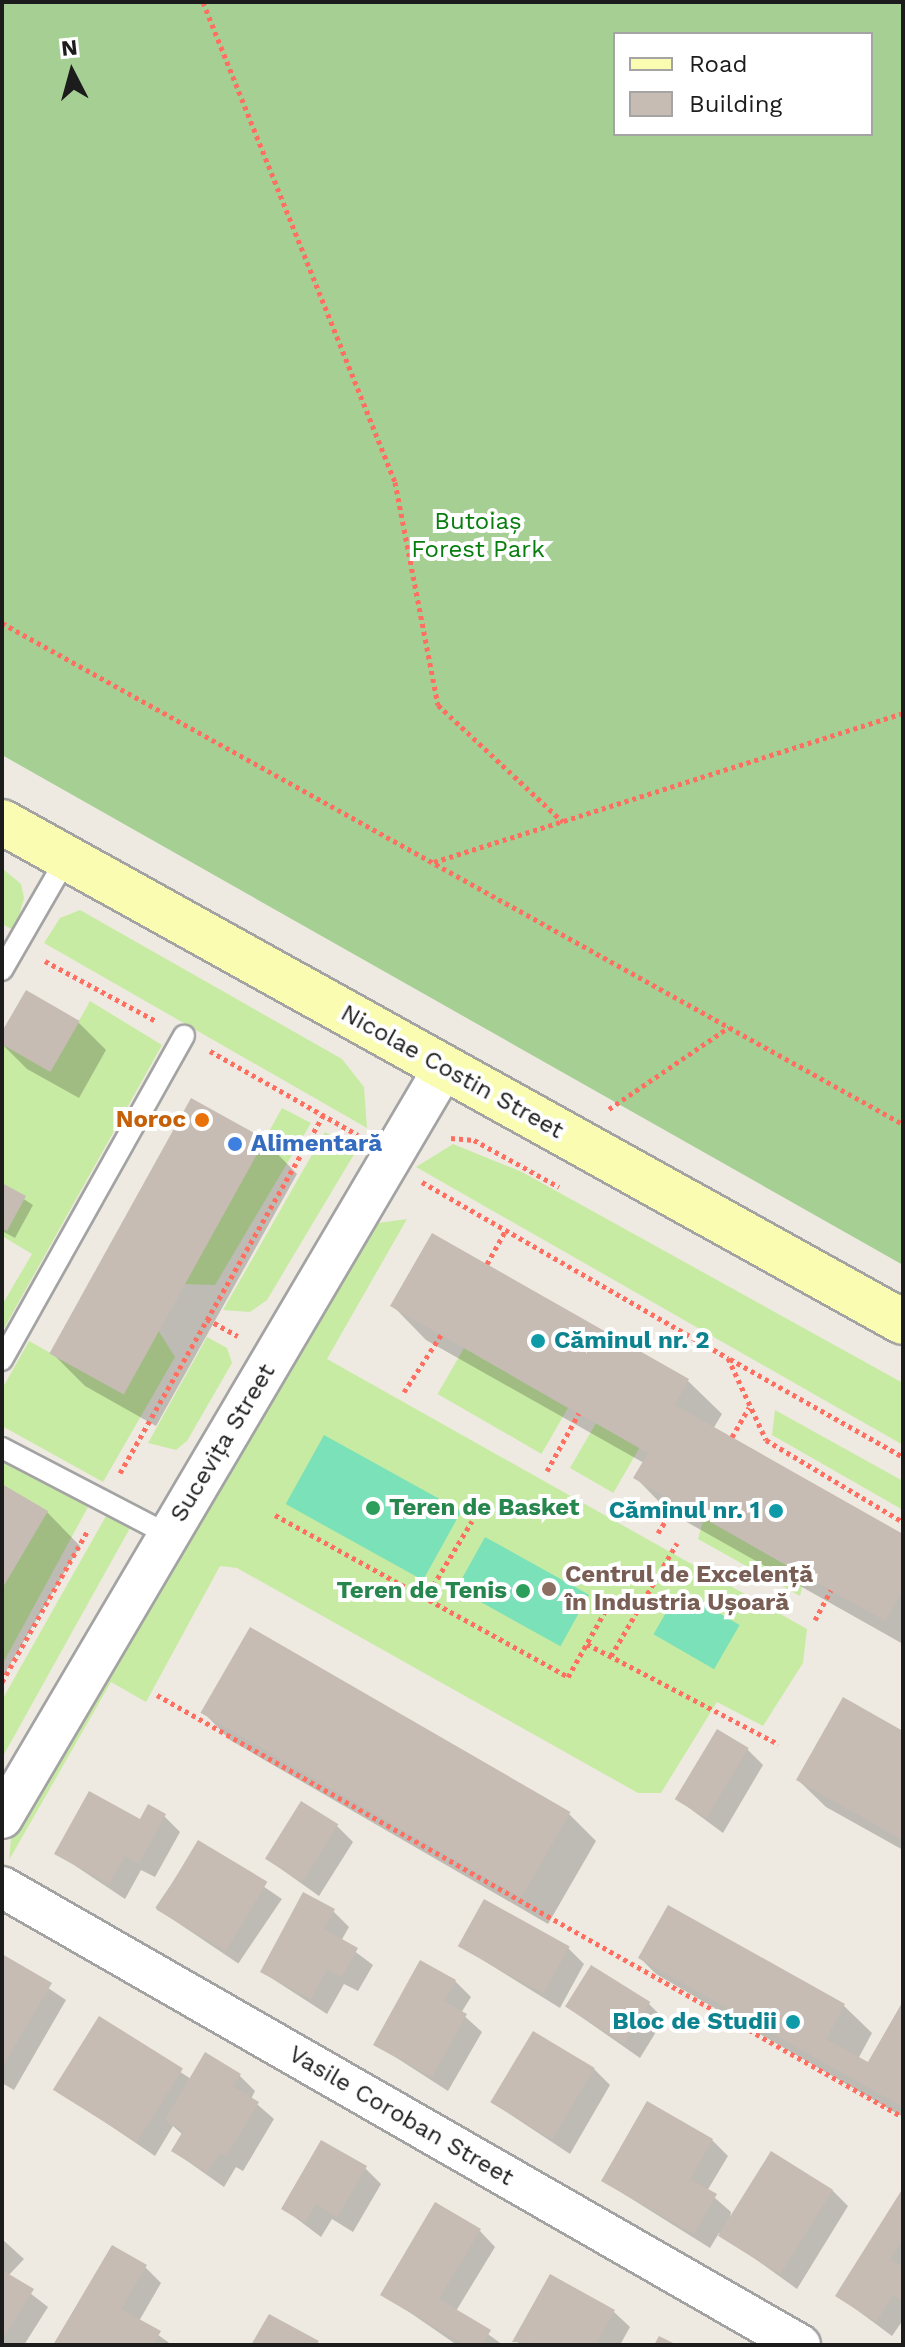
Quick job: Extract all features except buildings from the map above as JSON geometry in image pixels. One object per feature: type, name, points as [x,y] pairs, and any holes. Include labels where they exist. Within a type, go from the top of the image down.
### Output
[{"type":"main road","name":"Nicolae Costin Street","points":[[2,822],[903,1322]]},
{"type":"street","name":"Sucevița Street","points":[[2,1818],[169,1535],[395,1167],[444,1068]]},
{"type":"street","name":"Vasile Coroban Street","points":[[2,1887],[800,2345]]},
{"type":"lane","points":[[2,970],[66,859]]},
{"type":"lane","points":[[2,1360],[184,1036]]},
{"type":"lane","points":[[2,1448],[169,1535]]},
{"type":"path","points":[[203,2],[395,482],[438,705],[563,822]]},
{"type":"path","points":[[2,623],[903,1124]]},
{"type":"path","points":[[433,862],[903,713]]},
{"type":"path","points":[[601,1114],[729,1027]]},
{"type":"path","points":[[2,1682],[323,1115]]},
{"type":"path","points":[[559,1187],[460,1138],[424,1148],[395,1167],[903,1457]]},
{"type":"path","points":[[487,1264],[506,1230]]},
{"type":"path","points":[[404,1392],[441,1335]]},
{"type":"path","points":[[728,1358],[766,1440],[903,1522]]},
{"type":"path","points":[[732,1437],[750,1406]]},
{"type":"path","points":[[547,1471],[579,1413]]},
{"type":"path","points":[[658,1533],[677,1503]]},
{"type":"path","points":[[275,1515],[568,1677],[608,1606]]},
{"type":"path","points":[[425,1599],[472,1521]]},
{"type":"path","points":[[611,1656],[677,1543]]},
{"type":"path","points":[[815,1620],[831,1590]]},
{"type":"path","points":[[587,1644],[778,1744]]},
{"type":"path","points":[[157,1695],[903,2117]]},
{"type":"green space","name":"Butoiaș Forest Park","points":[[2,2],[903,2],[903,1265],[2,755]]},
{"type":"green space","points":[[2,868],[21,884],[24,898],[15,931],[2,924]]},
{"type":"green space","points":[[80,910],[342,1059],[364,1087],[367,1128],[44,943],[60,918]]},
{"type":"green space","points":[[90,1001],[162,1045],[2,1332],[2,1305],[32,1254],[2,1236],[2,1044],[51,1071]]},
{"type":"green space","points":[[282,1108],[311,1123],[215,1285],[184,1284]]},
{"type":"green space","points":[[325,1132],[356,1151],[267,1300],[250,1312],[223,1310]]},
{"type":"green space","points":[[453,1144],[522,1172],[903,1383],[903,1445],[416,1167]]},
{"type":"green space","points":[[407,1219],[327,1359],[807,1629],[803,1663],[763,1726],[717,1702],[661,1793],[638,1793],[237,1568],[220,1566],[146,1702],[111,1682],[9,1860],[11,1838],[364,1225]]},
{"type":"green space","points":[[158,1330],[175,1357],[103,1482],[2,1426],[2,1389],[29,1341],[122,1393]]},
{"type":"green space","points":[[207,1337],[227,1348],[232,1363],[187,1441],[176,1450],[148,1443]]},
{"type":"green space","points":[[464,1348],[568,1408],[541,1454],[438,1394]]},
{"type":"green space","points":[[775,1410],[903,1481],[903,1510],[772,1435]]},
{"type":"green space","points":[[596,1423],[639,1448],[613,1493],[570,1468]]},
{"type":"green space","name":"Teren de Basket","points":[[324,1435],[461,1511],[423,1580],[286,1504]]},
{"type":"green space","points":[[2,1458],[88,1507],[2,1665]]},
{"type":"green space","points":[[106,1516],[130,1528],[2,1758],[2,1700]]},
{"type":"green space","points":[[704,1518],[805,1576],[800,1596],[698,1539]]},
{"type":"green space","name":"Teren de Tenis","points":[[485,1537],[589,1595],[560,1646],[456,1589]]},
{"type":"green space","points":[[679,1590],[740,1625],[714,1669],[654,1634]]},
{"type":"place","name":"Noroc","points":[[202,1120]]},
{"type":"place","name":"Alimentară","points":[[235,1144]]},
{"type":"place","name":"Căminul nr. 2","points":[[538,1341]]},
{"type":"place","name":"Teren de Basket","points":[[373,1508]]},
{"type":"place","name":"Căminul nr. 1","points":[[776,1511]]},
{"type":"place","name":"Centrul de Excelență în Industria Ușoară","points":[[549,1589]]},
{"type":"place","name":"Teren de Tenis","points":[[523,1591]]},
{"type":"place","name":"Bloc de Studii","points":[[793,2022]]}]
